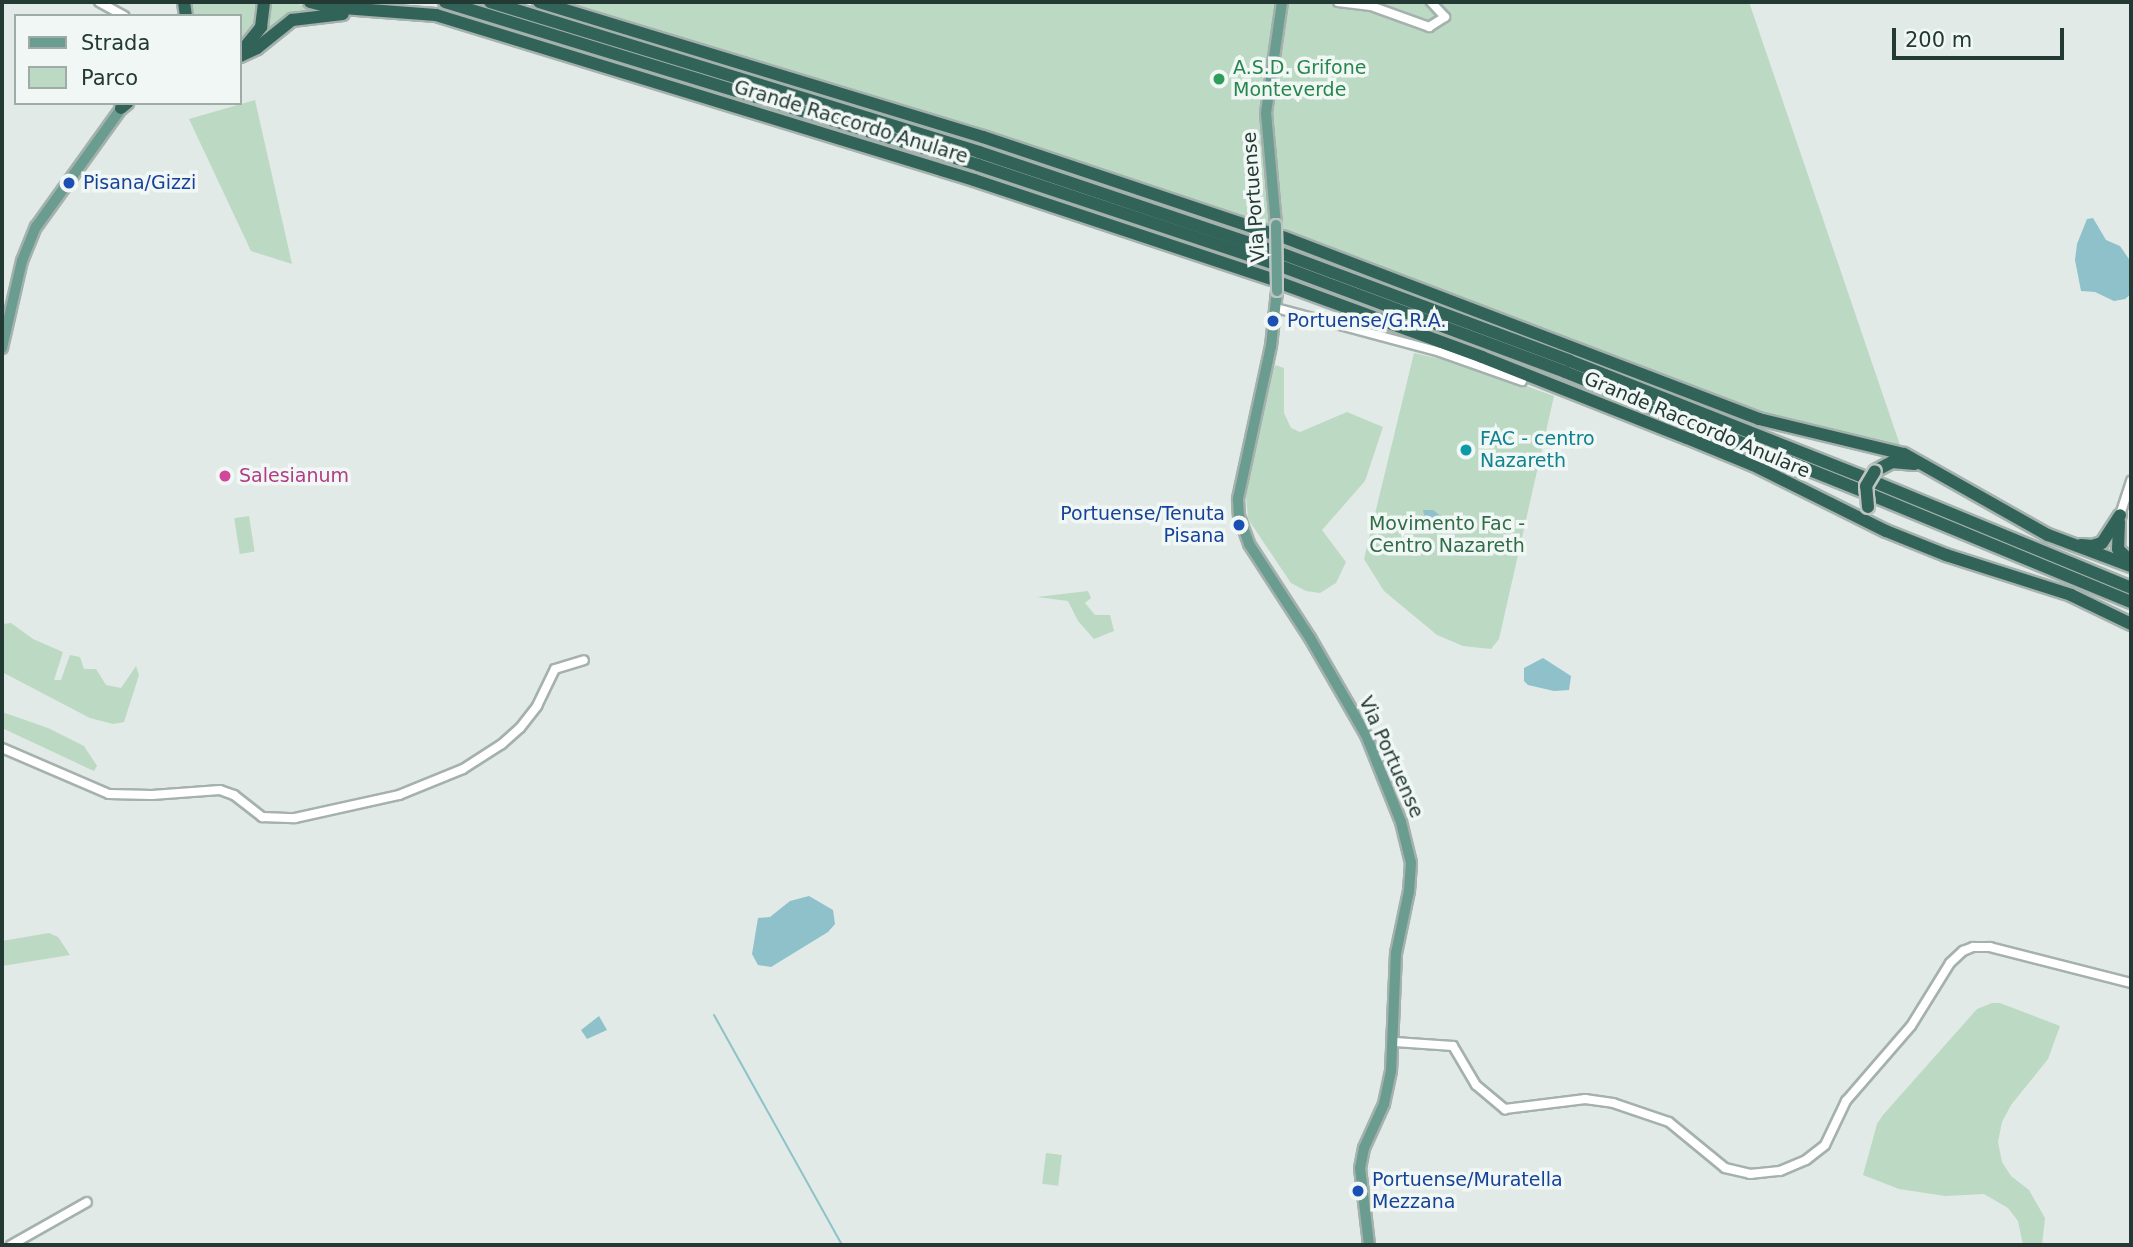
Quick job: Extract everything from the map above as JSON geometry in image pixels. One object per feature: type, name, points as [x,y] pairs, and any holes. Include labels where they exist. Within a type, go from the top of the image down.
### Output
[{"type":"highway","points":[[242,48],[254,39],[261,27],[264,2]]},
{"type":"highway","points":[[310,2],[330,7],[416,12]]},
{"type":"highway","name":"Grande Raccordo Anulare","points":[[445,2],[1274,255]]},
{"type":"highway","name":"Grande Raccordo Anulare","points":[[490,2],[979,152],[1274,255],[1570,361],[2131,588]]},
{"type":"highway","points":[[539,2],[603,21]]},
{"type":"highway","points":[[552,2],[603,21]]},
{"type":"highway","points":[[242,55],[257,48],[277,29],[297,18],[416,12]]},
{"type":"highway","name":"Grande Raccordo Anulare","points":[[416,12],[436,15],[911,161],[1482,357],[1709,447],[1922,545],[2071,595],[2131,624]]},
{"type":"highway","name":"Grande Raccordo Anulare","points":[[603,21],[983,137],[1276,232],[1759,419],[1892,451],[1948,477],[2048,535]]},
{"type":"highway","name":"Grande Raccordo Anulare","points":[[1283,267],[1869,483],[2131,601]]},
{"type":"highway","points":[[1922,545],[1881,523],[1868,507],[1866,486],[1886,464],[1899,462],[1948,477]]},
{"type":"highway","points":[[2048,535],[2094,546],[2103,541],[2120,515]]},
{"type":"highway","points":[[2120,515],[2116,545],[2131,566]]},
{"type":"highway","points":[[2048,535],[2089,556],[2131,566]]},
{"type":"main road","name":"Via Portuense","points":[[1282,2],[1266,113],[1276,232],[1276,308],[1271,346],[1237,506],[1249,544],[1310,638],[1366,735],[1406,837],[1410,876],[1396,953],[1395,1042],[1385,1100],[1360,1168],[1369,1245]]},
{"type":"main road","points":[[2,348],[19,273],[33,233],[124,105]]},
{"type":"street","points":[[99,2],[120,14]]},
{"type":"street","points":[[1338,2],[1371,6],[1429,27],[1445,18],[1431,2]]},
{"type":"street","points":[[1276,308],[1440,352],[1522,381]]},
{"type":"street","points":[[2120,515],[2131,481]]},
{"type":"street","points":[[2,748],[109,794],[130,796],[220,790],[234,795],[262,817],[295,818],[399,795],[463,769],[494,750],[520,728],[537,706],[557,667],[584,660]]},
{"type":"street","points":[[1395,1042],[1453,1046],[1476,1085],[1505,1109],[1585,1099],[1614,1103],[1669,1122],[1725,1168],[1750,1174],[1793,1166],[1806,1160],[1825,1145],[1846,1101],[1911,1026],[1950,963],[1963,951],[1973,947],[1990,947],[2131,983]]},
{"type":"street","points":[[11,1245],[87,1202]]},
{"type":"green space","points":[[193,2],[261,2],[260,24],[242,43],[242,14],[192,14]]},
{"type":"green space","points":[[269,2],[291,2],[319,10],[286,18],[260,39],[269,19]]},
{"type":"green space","points":[[566,2],[1749,2],[1901,448],[1759,414],[1281,228]]},
{"type":"green space","points":[[255,100],[292,264],[251,251],[189,119]]},
{"type":"green space","name":"Movimento Fac - Centro Nazareth","points":[[1414,353],[1441,359],[1442,356],[1554,396],[1499,639],[1491,649],[1463,646],[1437,635],[1384,591],[1364,559]]},
{"type":"green space","points":[[1275,365],[1284,368],[1284,413],[1291,428],[1300,432],[1347,412],[1383,427],[1365,481],[1322,530],[1346,562],[1336,583],[1320,593],[1306,591],[1291,583],[1248,519],[1246,496],[1264,400]]},
{"type":"green space","points":[[249,516],[255,552],[240,554],[234,518]]},
{"type":"green space","points":[[1088,591],[1091,598],[1085,603],[1095,615],[1110,615],[1114,631],[1094,639],[1078,621],[1068,601],[1037,597]]},
{"type":"green space","points":[[11,623],[33,639],[63,652],[54,680],[61,680],[70,655],[80,657],[84,669],[96,669],[106,685],[121,688],[136,666],[139,675],[124,722],[113,724],[90,718],[2,672],[2,624]]},
{"type":"green space","points":[[2,712],[48,728],[84,746],[97,766],[94,771],[2,728]]},
{"type":"green space","points":[[49,933],[58,937],[70,955],[2,966],[2,941]]},
{"type":"green space","points":[[2000,1003],[2060,1026],[2048,1059],[2011,1105],[2002,1122],[1998,1142],[2002,1162],[2011,1176],[2029,1190],[2045,1218],[2042,1245],[2023,1245],[2018,1221],[2008,1208],[1984,1194],[1945,1196],[1899,1189],[1863,1175],[1877,1124],[1883,1115],[1977,1009]]},
{"type":"green space","points":[[1046,1153],[1062,1155],[1058,1186],[1042,1184]]},
{"type":"water","points":[[2093,218],[2106,240],[2120,246],[2131,262],[2131,294],[2125,299],[2114,301],[2095,292],[2081,291],[2075,260],[2077,244],[2087,219]]},
{"type":"water","points":[[1423,510],[1433,510],[1446,520],[1444,527],[1437,530],[1426,522]]},
{"type":"water","points":[[1543,658],[1571,676],[1569,690],[1554,691],[1528,685],[1524,681],[1524,668]]},
{"type":"water","points":[[809,896],[833,910],[835,924],[828,932],[771,967],[758,965],[752,954],[758,918],[770,917],[790,901]]},
{"type":"water","points":[[599,1016],[607,1030],[587,1039],[581,1030]]},
{"type":"waterway","points":[[714,1015],[842,1245]]},
{"type":"place","name":"A.S.D. Grifone Monteverde","points":[[1219,79]]},
{"type":"place","name":"Pisana/Gizzi","points":[[69,183]]},
{"type":"place","name":"Portuense/G.R.A.","points":[[1273,321]]},
{"type":"place","name":"FAC - centro Nazareth","points":[[1466,450]]},
{"type":"place","name":"Salesianum","points":[[225,476]]},
{"type":"place","name":"Portuense/Tenuta Pisana","points":[[1239,525]]},
{"type":"place","name":"Portuense/Muratella Mezzana","points":[[1358,1191]]}]
